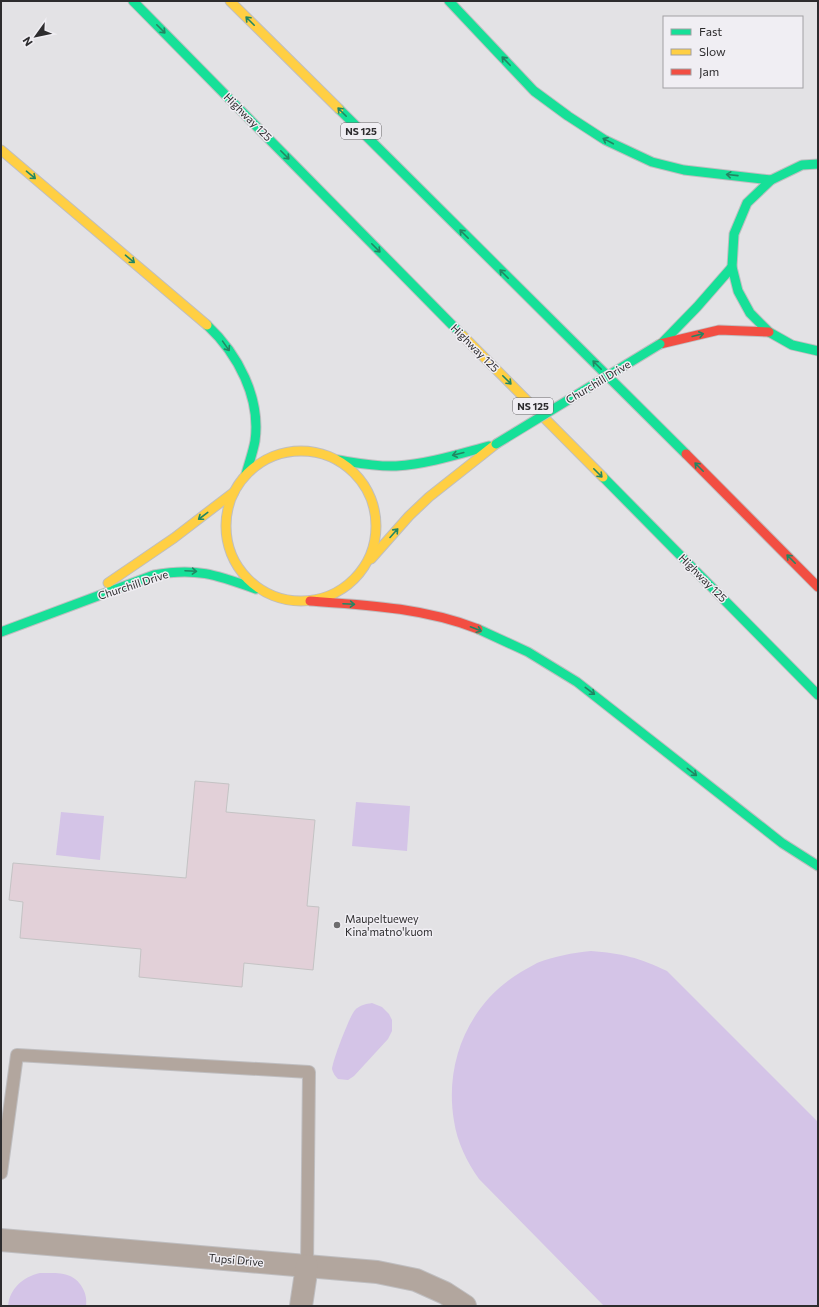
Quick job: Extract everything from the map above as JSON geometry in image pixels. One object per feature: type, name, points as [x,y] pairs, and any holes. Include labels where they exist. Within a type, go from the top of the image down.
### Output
[{"type":"main road","name":"Highway 125","points":[[133,1],[818,695]]},
{"type":"main road","name":"NS 125","points":[[230,1],[687,454],[818,587]]},
{"type":"main road","points":[[449,1],[534,91],[568,116],[605,140],[652,162],[684,170],[770,180]]},
{"type":"main road","points":[[1,150],[203,321],[222,340],[236,360],[248,385],[254,403],[256,424],[255,442],[246,474],[234,492],[227,513],[226,535],[230,551],[238,567],[245,576],[263,592]]},
{"type":"main road","points":[[818,164],[802,165],[770,180],[748,203],[734,234],[732,267],[738,291],[747,308],[769,332],[792,345],[818,350]]},
{"type":"main road","name":"Churchill Drive","points":[[1,632],[167,572],[202,572],[286,600],[310,601],[334,595],[354,581],[409,516],[429,497],[496,444],[660,344],[697,307],[732,267]]},
{"type":"main road","name":"Churchill Drive","points":[[660,344],[719,330],[769,332]]},
{"type":"main road","name":"Churchill Drive","points":[[338,460],[361,464],[395,466],[414,464],[496,444]]},
{"type":"main road","points":[[246,474],[263,461],[282,453],[301,450],[320,453],[338,460],[354,472],[369,492],[376,516],[376,540],[368,563]]},
{"type":"main road","name":"Churchill Drive","points":[[73,605],[114,580],[157,550],[234,492]]},
{"type":"main road","points":[[310,601],[365,605],[426,615],[474,627],[506,640],[544,660],[577,682],[782,844],[818,866]]},
{"type":"street","name":"Tupsi Drive","points":[[1,1240],[377,1272],[416,1280],[445,1293],[465,1306]]},
{"type":"street","points":[[301,1306],[307,1266]]},
{"type":"lane","points":[[1,1173],[17,1055],[309,1072],[307,1266]]},
{"type":"shaded area","points":[[356,802],[410,806],[407,851],[352,846]]},
{"type":"shaded area","points":[[61,812],[104,816],[100,860],[56,855]]},
{"type":"shaded area","points":[[591,951],[612,953],[630,957],[667,971],[818,1122],[818,1306],[604,1306],[479,1179],[463,1152],[457,1137],[454,1121],[452,1099],[453,1077],[457,1056],[464,1036],[474,1017],[487,1000],[503,985],[521,972],[550,958]]},
{"type":"shaded area","points":[[372,1003],[382,1007],[389,1014],[392,1020],[392,1031],[388,1039],[354,1076],[348,1080],[338,1079],[332,1069],[349,1020],[357,1008]]},
{"type":"shaded area","points":[[40,1273],[63,1274],[74,1278],[83,1288],[86,1297],[86,1306],[8,1306],[11,1294],[18,1284],[28,1277]]},
{"type":"building","points":[[195,781],[229,784],[226,812],[315,820],[307,906],[319,907],[313,970],[244,963],[242,987],[139,977],[141,949],[20,938],[23,902],[9,900],[13,863],[186,878]]},
{"type":"traffic: fast","points":[[133,1],[462,335]]},
{"type":"traffic: fast","points":[[449,1],[534,91],[568,116],[605,140],[652,162],[684,170],[771,180]]},
{"type":"traffic: fast","points":[[339,109],[686,454]]},
{"type":"traffic: fast","points":[[818,164],[802,165],[771,180],[747,203],[734,234],[732,267],[738,291],[750,313],[769,332],[792,345],[818,351]]},
{"type":"traffic: fast","points":[[661,344],[697,307],[732,267]]},
{"type":"traffic: fast","points":[[207,325],[228,349],[245,378],[251,393],[256,425],[255,441],[246,474]]},
{"type":"traffic: fast","points":[[496,444],[660,344]]},
{"type":"traffic: fast","points":[[338,460],[382,466],[408,465],[489,446]]},
{"type":"traffic: fast","points":[[603,477],[818,695]]},
{"type":"traffic: fast","points":[[1,632],[154,575],[194,572],[218,576],[256,589]]},
{"type":"traffic: fast","points":[[478,629],[528,652],[577,682],[782,843],[818,866]]},
{"type":"traffic: slow","points":[[230,1],[339,109]]},
{"type":"traffic: slow","points":[[1,150],[207,325]]},
{"type":"traffic: slow","points":[[462,335],[603,477]]},
{"type":"traffic: slow","points":[[371,559],[409,516],[429,497],[496,444]]},
{"type":"traffic: slow","points":[[294,451],[308,451],[323,454],[336,460],[349,468],[359,478],[373,504],[376,526],[375,541],[370,555],[359,574],[349,584],[323,598],[308,601],[294,601],[279,598],[266,592],[253,584],[243,574],[229,548],[226,533],[226,519],[229,504],[235,491],[243,478],[253,468],[279,454],[294,451]]},
{"type":"traffic: slow","points":[[108,583],[174,538],[234,492]]},
{"type":"traffic: jam","points":[[660,344],[719,330],[769,332]]},
{"type":"traffic: jam","points":[[686,454],[818,587]]},
{"type":"traffic: jam","points":[[310,601],[374,606],[417,612],[437,616],[478,629]]},
{"type":"place","name":"Maupeltuewey Kina'matno'kuom","points":[[337,925]]}]
